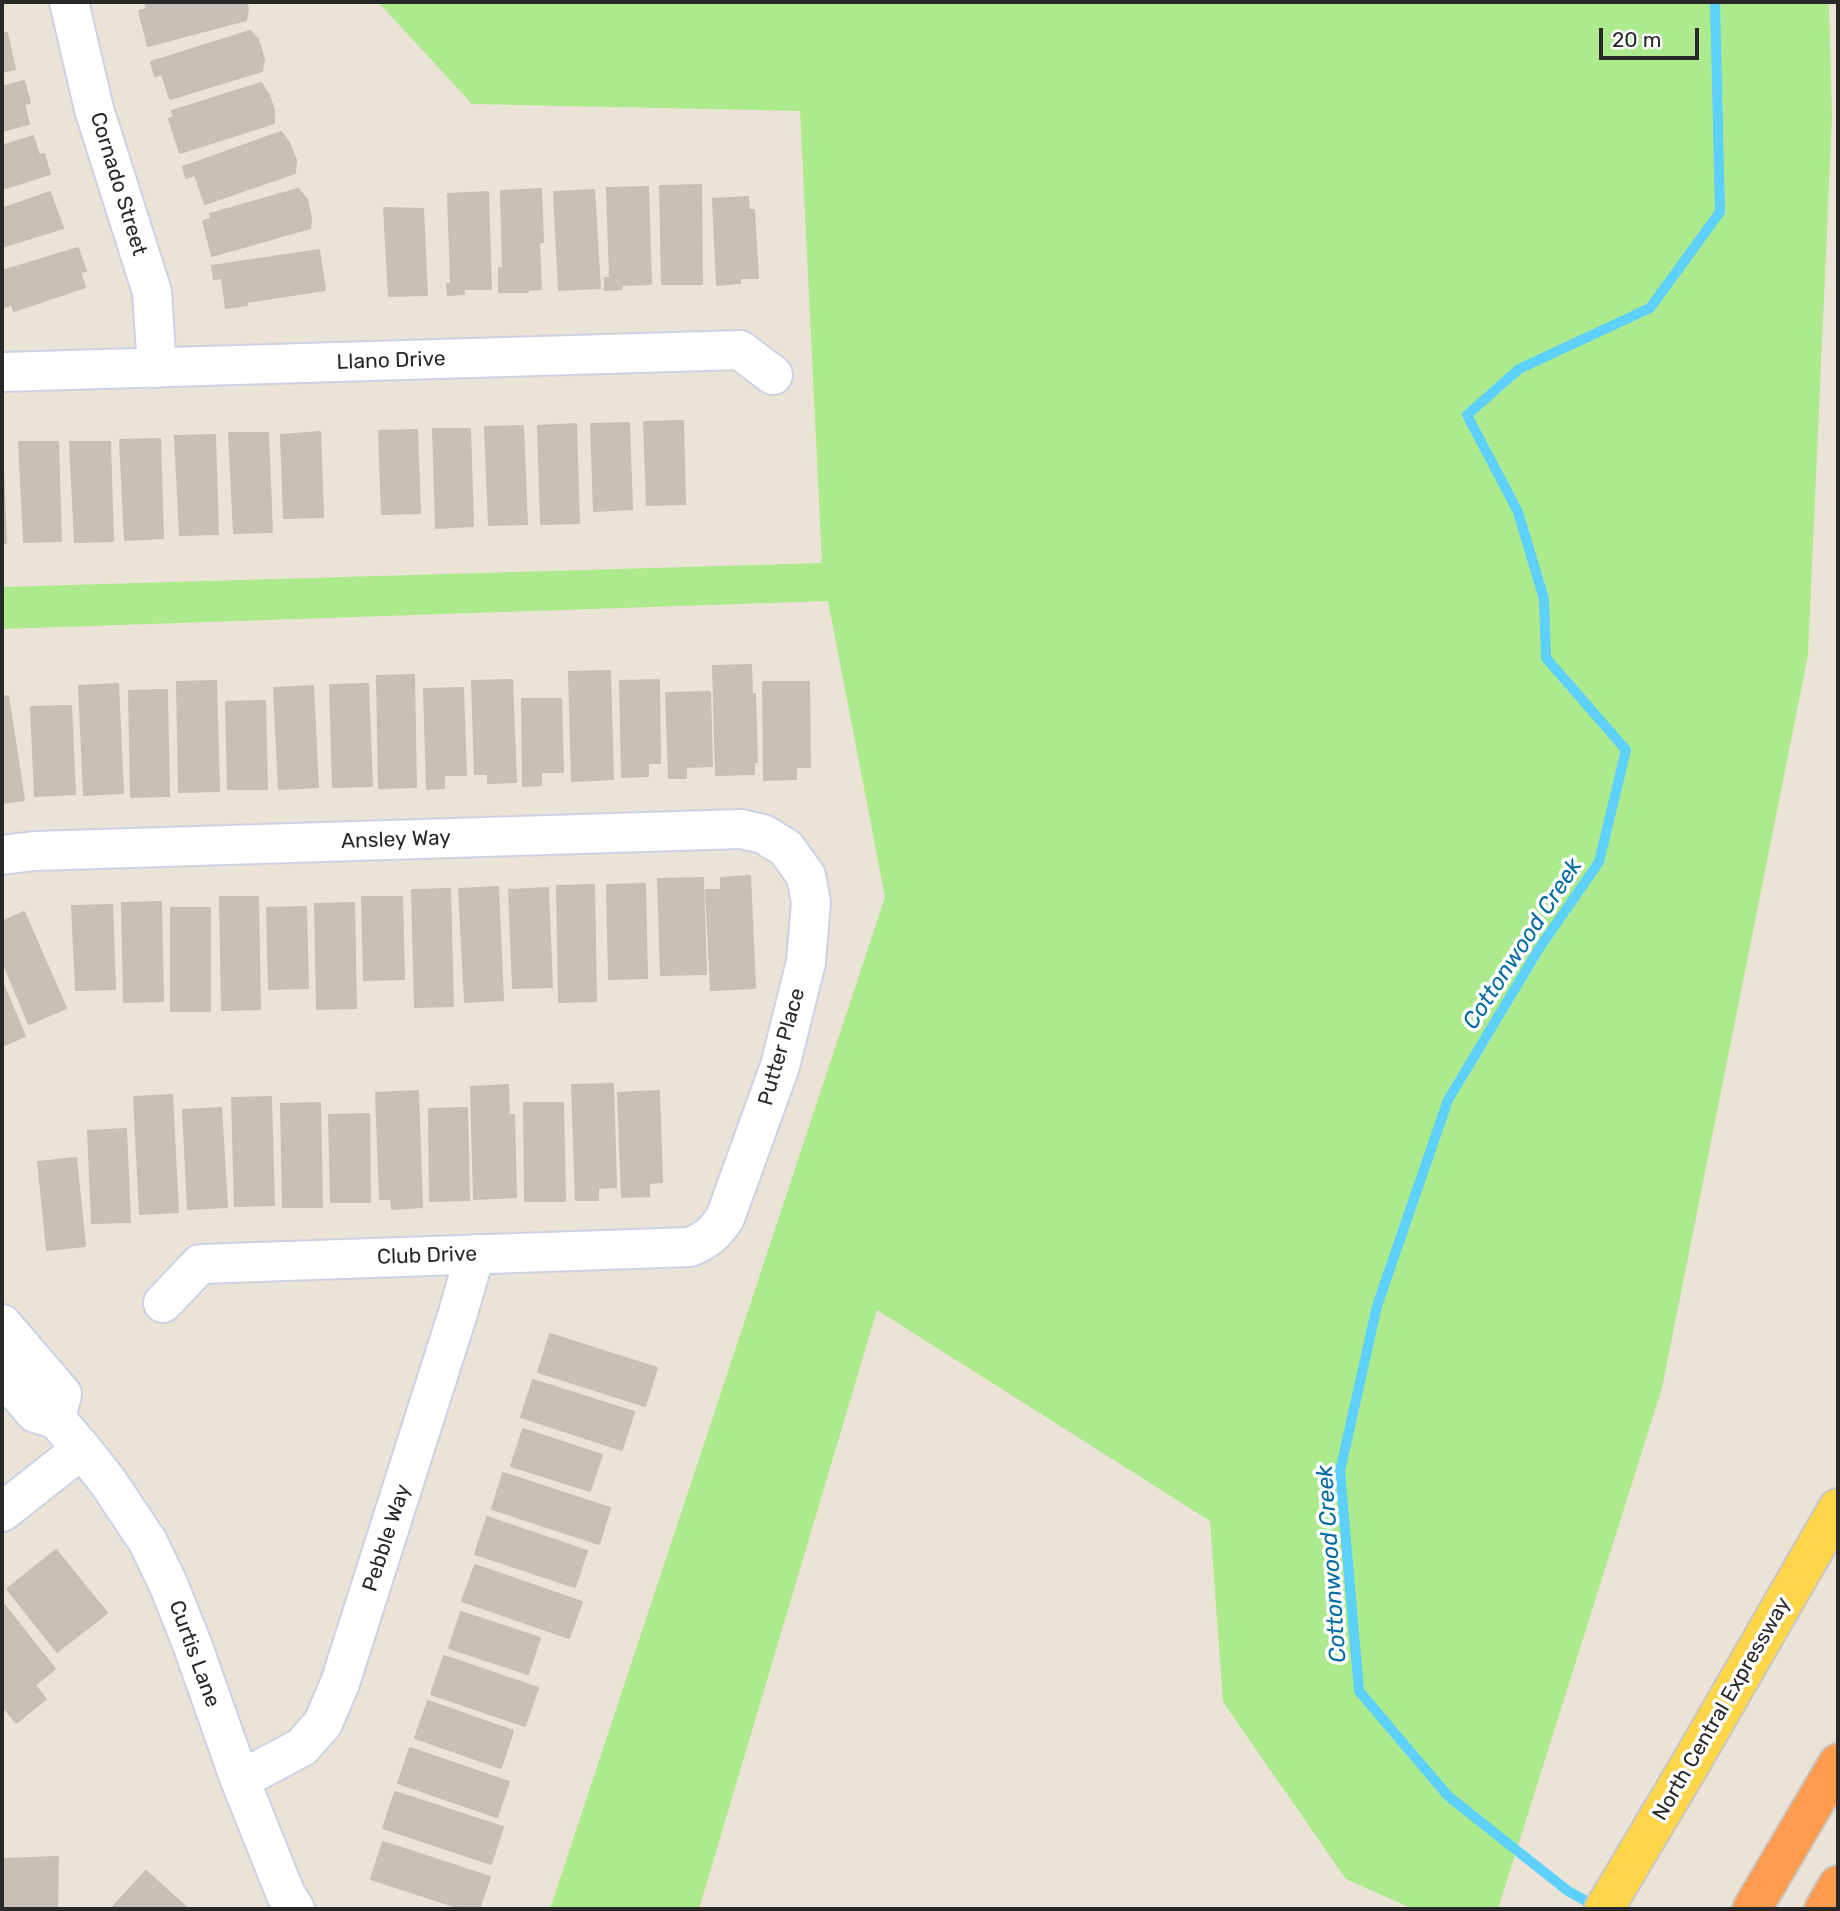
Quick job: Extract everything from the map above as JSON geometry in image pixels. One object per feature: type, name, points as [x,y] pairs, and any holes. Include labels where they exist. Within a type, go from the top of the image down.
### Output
[{"type":"highway","points":[[1752,1909],[1838,1763]]},
{"type":"highway","points":[[1824,1909],[1838,1885]]},
{"type":"main road","name":"North Central Expressway","points":[[1604,1909],[1838,1508]]},
{"type":"street","name":"Cornado Street","points":[[69,2],[94,109],[152,292],[157,368]]},
{"type":"street","name":"Llano Drive","points":[[2,372],[740,350],[772,375]]},
{"type":"street","name":"Ansley Way","points":[[2,855],[35,851],[741,829],[763,834],[786,848]]},
{"type":"street","name":"Putter Place","points":[[706,1240],[725,1218],[780,1066],[806,962],[811,902],[806,876],[786,848]]},
{"type":"street","name":"Club Drive","points":[[163,1303],[200,1264],[690,1247],[706,1240]]},
{"type":"street","name":"Pebble Way","points":[[240,1780],[302,1747],[323,1723],[340,1683],[475,1254]]},
{"type":"street","points":[[2,1324],[62,1394],[56,1419]]},
{"type":"street","name":"Curtis Lane","points":[[2,1374],[36,1413],[56,1419],[108,1482],[148,1542],[169,1586],[240,1780],[286,1895],[295,1909]]},
{"type":"street","points":[[2,1512],[82,1449]]},
{"type":"green space","points":[[378,2],[1829,2],[1832,118],[1808,655],[1662,1388],[1498,1909],[1413,1909],[1346,1879],[1223,1702],[1210,1521],[877,1310],[699,1909],[550,1909],[885,897],[828,601],[2,629],[2,587],[822,563],[800,111],[472,104]]},
{"type":"building","points":[[246,2],[248,8],[246,20],[148,46],[139,11],[147,9],[145,3]]},
{"type":"building","points":[[250,31],[258,39],[264,59],[262,71],[170,99],[162,74],[155,76],[151,62]]},
{"type":"building","points":[[7,33],[15,69],[2,72],[2,34]]},
{"type":"building","points":[[24,81],[30,103],[24,104],[29,124],[2,131],[2,87]]},
{"type":"building","points":[[261,83],[274,110],[274,123],[180,153],[169,119],[174,117],[172,111]]},
{"type":"building","points":[[281,132],[289,142],[296,160],[295,173],[205,204],[195,175],[186,178],[183,167]]},
{"type":"building","points":[[33,136],[39,155],[44,154],[50,174],[2,189],[2,146]]},
{"type":"building","points":[[701,185],[702,284],[662,284],[660,186]]},
{"type":"building","points":[[648,187],[651,284],[621,285],[622,289],[605,290],[605,278],[610,278],[607,188]]},
{"type":"building","points":[[298,189],[307,200],[310,228],[212,256],[203,221],[211,219],[210,214]]},
{"type":"building","points":[[541,189],[541,289],[499,292],[499,268],[503,268],[501,191]]},
{"type":"building","points":[[594,190],[600,288],[559,290],[554,192]]},
{"type":"building","points":[[50,192],[63,228],[2,247],[2,209]]},
{"type":"building","points":[[488,192],[491,289],[463,289],[464,294],[448,295],[447,284],[451,284],[448,194]]},
{"type":"building","points":[[748,197],[749,210],[754,210],[758,278],[740,278],[740,283],[717,285],[713,199]]},
{"type":"building","points":[[384,208],[423,209],[427,295],[389,296]]},
{"type":"building","points":[[78,248],[86,271],[80,272],[85,287],[14,311],[12,304],[2,308],[2,271]]},
{"type":"building","points":[[319,250],[325,290],[246,302],[247,305],[226,308],[222,278],[214,279],[212,266]]},
{"type":"building","points":[[683,421],[685,504],[647,505],[644,422]]},
{"type":"building","points":[[629,423],[632,509],[594,511],[591,424]]},
{"type":"building","points":[[576,424],[579,523],[541,524],[538,426]]},
{"type":"building","points":[[523,426],[527,524],[489,525],[485,427]]},
{"type":"building","points":[[433,429],[470,429],[473,526],[436,528]]},
{"type":"building","points":[[417,430],[420,513],[382,514],[379,431]]},
{"type":"building","points":[[320,432],[323,517],[284,518],[281,435]]},
{"type":"building","points":[[229,433],[268,433],[272,532],[234,533]]},
{"type":"building","points":[[215,435],[218,534],[180,535],[175,436]]},
{"type":"building","points":[[160,439],[163,538],[125,540],[120,440]]},
{"type":"building","points":[[19,442],[58,442],[61,541],[24,542]]},
{"type":"building","points":[[70,442],[110,442],[113,541],[75,542]]},
{"type":"building","points":[[2,445],[6,543],[2,543]]},
{"type":"building","points":[[751,665],[752,694],[755,694],[757,762],[754,762],[754,774],[716,775],[713,666]]},
{"type":"building","points":[[610,671],[613,779],[572,781],[569,672]]},
{"type":"building","points":[[414,675],[416,787],[379,788],[377,676]]},
{"type":"building","points":[[512,680],[516,782],[488,783],[488,774],[475,774],[472,681]]},
{"type":"building","points":[[659,680],[660,763],[648,763],[648,776],[622,777],[620,681]]},
{"type":"building","points":[[216,681],[219,791],[179,792],[177,682]]},
{"type":"building","points":[[763,682],[809,682],[810,767],[796,767],[796,779],[764,780]]},
{"type":"building","points":[[118,684],[123,793],[84,795],[79,686]]},
{"type":"building","points":[[368,684],[372,786],[333,787],[330,685]]},
{"type":"building","points":[[313,686],[318,787],[279,789],[274,688]]},
{"type":"building","points":[[463,688],[466,775],[444,775],[444,788],[427,789],[424,689]]},
{"type":"building","points":[[167,690],[169,796],[131,797],[129,691]]},
{"type":"building","points":[[710,692],[712,766],[686,767],[686,778],[669,778],[666,693]]},
{"type":"building","points":[[8,696],[24,800],[2,803],[2,697]]},
{"type":"building","points":[[522,699],[561,699],[563,772],[541,772],[541,785],[523,786]]},
{"type":"building","points":[[265,701],[267,789],[228,789],[226,702]]},
{"type":"building","points":[[71,706],[75,794],[35,796],[31,707]]},
{"type":"building","points":[[750,876],[755,988],[711,990],[706,890],[721,890],[721,878]]},
{"type":"building","points":[[703,878],[706,974],[661,975],[658,879]]},
{"type":"building","points":[[645,884],[647,978],[609,979],[607,885]]},
{"type":"building","points":[[594,885],[596,1001],[559,1002],[557,886]]},
{"type":"building","points":[[498,887],[503,1000],[465,1002],[459,889]]},
{"type":"building","points":[[548,888],[552,987],[513,988],[509,890]]},
{"type":"building","points":[[450,889],[453,1006],[415,1007],[412,890]]},
{"type":"building","points":[[220,897],[258,897],[260,1009],[222,1010]]},
{"type":"building","points":[[362,897],[402,897],[404,979],[364,980]]},
{"type":"building","points":[[161,902],[163,1001],[124,1002],[122,903]]},
{"type":"building","points":[[354,903],[356,1008],[317,1009],[315,904]]},
{"type":"building","points":[[112,905],[115,989],[76,990],[72,906]]},
{"type":"building","points":[[306,907],[308,988],[269,989],[267,908]]},
{"type":"building","points":[[171,908],[210,908],[210,1011],[171,1011]]},
{"type":"building","points":[[24,912],[66,1008],[29,1024],[2,960],[2,922]]},
{"type":"building","points":[[2,982],[25,1036],[2,1046]]},
{"type":"building","points":[[613,1084],[616,1187],[598,1188],[598,1200],[576,1200],[572,1085]]},
{"type":"building","points":[[508,1085],[509,1115],[514,1115],[516,1197],[474,1199],[471,1087]]},
{"type":"building","points":[[418,1091],[422,1207],[392,1209],[391,1199],[380,1199],[376,1093]]},
{"type":"building","points":[[659,1091],[662,1182],[649,1183],[649,1196],[622,1197],[618,1093]]},
{"type":"building","points":[[172,1095],[178,1212],[140,1214],[134,1097]]},
{"type":"building","points":[[271,1097],[274,1205],[235,1206],[232,1098]]},
{"type":"building","points":[[320,1103],[322,1207],[283,1207],[281,1104]]},
{"type":"building","points":[[524,1103],[563,1103],[565,1201],[525,1201]]},
{"type":"building","points":[[221,1108],[227,1207],[188,1209],[183,1110]]},
{"type":"building","points":[[467,1108],[469,1200],[430,1201],[429,1109]]},
{"type":"building","points":[[369,1114],[370,1202],[331,1202],[329,1115]]},
{"type":"building","points":[[126,1129],[130,1222],[92,1223],[88,1131]]},
{"type":"building","points":[[76,1158],[85,1246],[47,1250],[38,1162]]},
{"type":"building","points":[[550,1334],[657,1368],[645,1406],[538,1372]]},
{"type":"building","points":[[533,1380],[634,1412],[622,1450],[521,1417]]},
{"type":"building","points":[[523,1429],[602,1455],[590,1491],[511,1466]]},
{"type":"building","points":[[503,1473],[610,1508],[599,1544],[492,1509]]},
{"type":"building","points":[[487,1517],[587,1551],[575,1587],[475,1554]]},
{"type":"building","points":[[56,1550],[107,1613],[57,1652],[7,1589]]},
{"type":"building","points":[[475,1565],[582,1602],[569,1638],[462,1601]]},
{"type":"building","points":[[2,1602],[55,1669],[35,1685],[46,1699],[16,1723],[2,1705]]},
{"type":"building","points":[[461,1612],[540,1638],[528,1674],[449,1648]]},
{"type":"building","points":[[444,1656],[538,1688],[525,1726],[431,1694]]},
{"type":"building","points":[[428,1701],[513,1731],[501,1768],[415,1738]]},
{"type":"building","points":[[410,1748],[509,1782],[497,1817],[398,1783]]},
{"type":"building","points":[[395,1792],[503,1827],[491,1864],[383,1828]]},
{"type":"building","points":[[383,1842],[490,1877],[479,1909],[463,1909],[371,1879]]},
{"type":"building","points":[[58,1857],[57,1909],[2,1909],[2,1859]]},
{"type":"building","points":[[146,1871],[188,1909],[111,1909]]},
{"type":"waterway","name":"Cottonwood Creek","points":[[1597,1907],[1568,1891],[1448,1796],[1359,1691],[1340,1471],[1377,1306],[1448,1100],[1540,947],[1599,862],[1626,750],[1546,658],[1544,599],[1518,512],[1467,415],[1519,369],[1650,308],[1720,212],[1715,2]]}]
